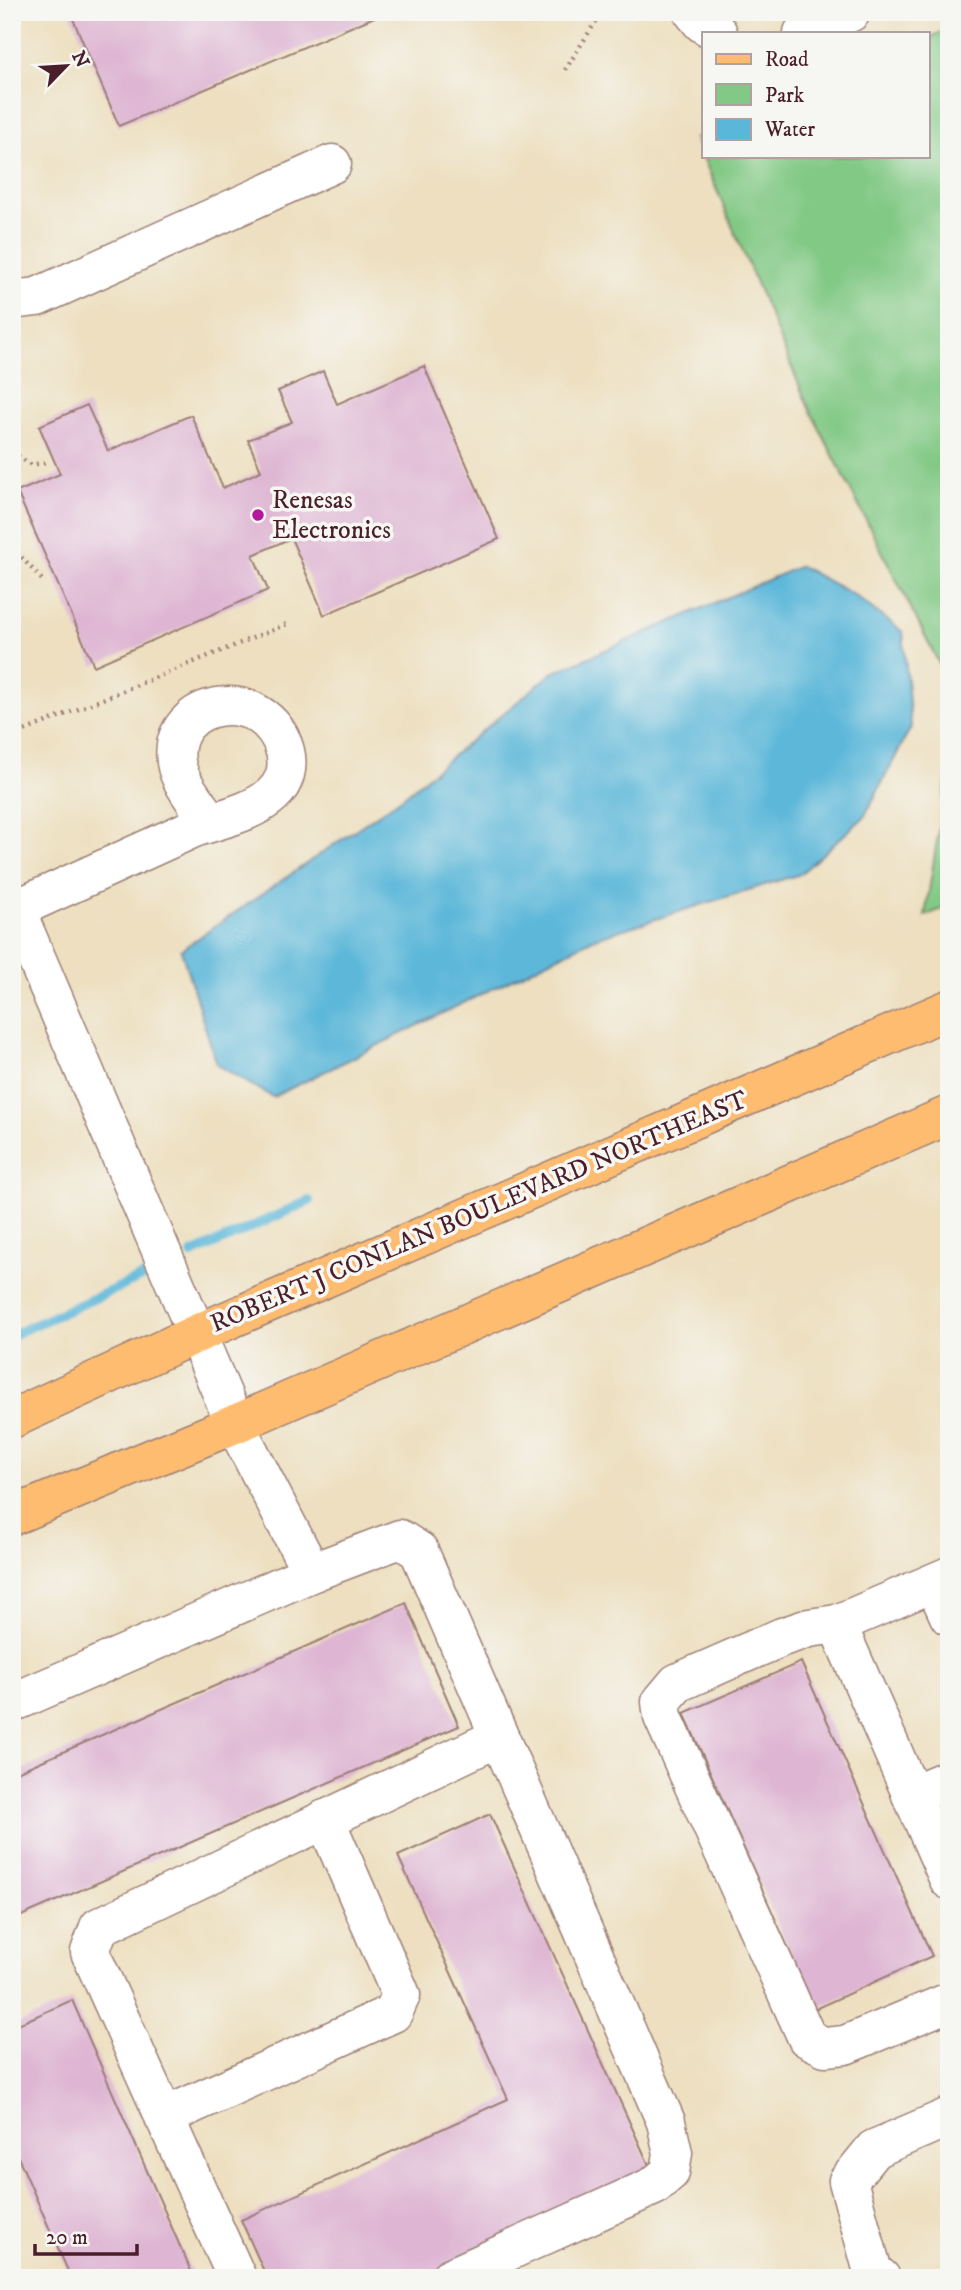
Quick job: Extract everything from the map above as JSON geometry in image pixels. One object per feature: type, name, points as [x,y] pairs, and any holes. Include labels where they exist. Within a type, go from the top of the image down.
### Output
[{"type":"main road","name":"ROBERT J CONLAN BOULEVARD NORTHEAST","points":[[12,1419],[196,1334],[949,1009]]},
{"type":"main road","points":[[12,1516],[235,1424],[949,1115]]},
{"type":"lane","points":[[693,12],[717,32]]},
{"type":"lane","points":[[805,32],[851,12]]},
{"type":"lane","points":[[12,300],[37,297],[332,164]]},
{"type":"lane","points":[[210,822],[14,905],[235,1424],[313,1572]]},
{"type":"lane","points":[[12,1703],[313,1572],[400,1539],[419,1551],[666,2122],[673,2153],[670,2172],[654,2186],[449,2278]]},
{"type":"lane","points":[[944,1591],[837,1624],[809,1628],[782,1637],[677,1684],[661,1702],[663,1717],[807,2038],[825,2047],[845,2045],[949,2002]]},
{"type":"lane","points":[[837,1624],[949,1880]]},
{"type":"lane","points":[[237,2278],[90,1952],[99,1927],[499,1737]]},
{"type":"lane","points":[[911,1795],[949,1779]]},
{"type":"lane","points":[[163,2117],[393,2013],[401,1995],[325,1819]]},
{"type":"lane","points":[[881,2278],[873,2272],[848,2181],[874,2149],[949,2117]]},
{"type":"path","points":[[565,70],[602,12]]},
{"type":"path","points":[[12,452],[31,465],[48,462]]},
{"type":"path","points":[[12,547],[45,583]]},
{"type":"path","points":[[12,736],[287,624]]},
{"type":"green space","points":[[949,29],[949,683],[808,406],[703,158],[930,158],[930,37]]},
{"type":"green space","points":[[702,136],[702,155],[695,138]]},
{"type":"green space","points":[[949,765],[949,906],[925,916]]},
{"type":"water","points":[[800,566],[854,595],[903,632],[911,727],[864,817],[800,874],[595,938],[273,1097],[217,1065],[181,950],[403,797],[552,673]]},
{"type":"building","points":[[70,12],[386,12],[119,126]]},
{"type":"building","name":"Renesas Electronics","points":[[424,366],[499,539],[324,615],[291,538],[253,555],[268,590],[94,666],[17,492],[60,474],[39,426],[87,405],[108,451],[191,415],[223,488],[261,471],[248,440],[292,422],[278,391],[323,371],[337,404]]},
{"type":"building","points":[[406,1603],[459,1726],[12,1920],[12,1774]]},
{"type":"building","points":[[801,1662],[932,1956],[815,2009],[684,1713]]},
{"type":"building","points":[[490,1814],[653,2174],[425,2278],[267,2278],[241,2220],[508,2099],[398,1856]]},
{"type":"building","points":[[72,2000],[194,2278],[71,2278],[12,2143],[12,2027]]},
{"type":"waterway","points":[[192,1254],[309,1201]]},
{"type":"waterway","points":[[12,1335],[142,1277]]},
{"type":"place","name":"Renesas Electronics","points":[[258,515]]}]
